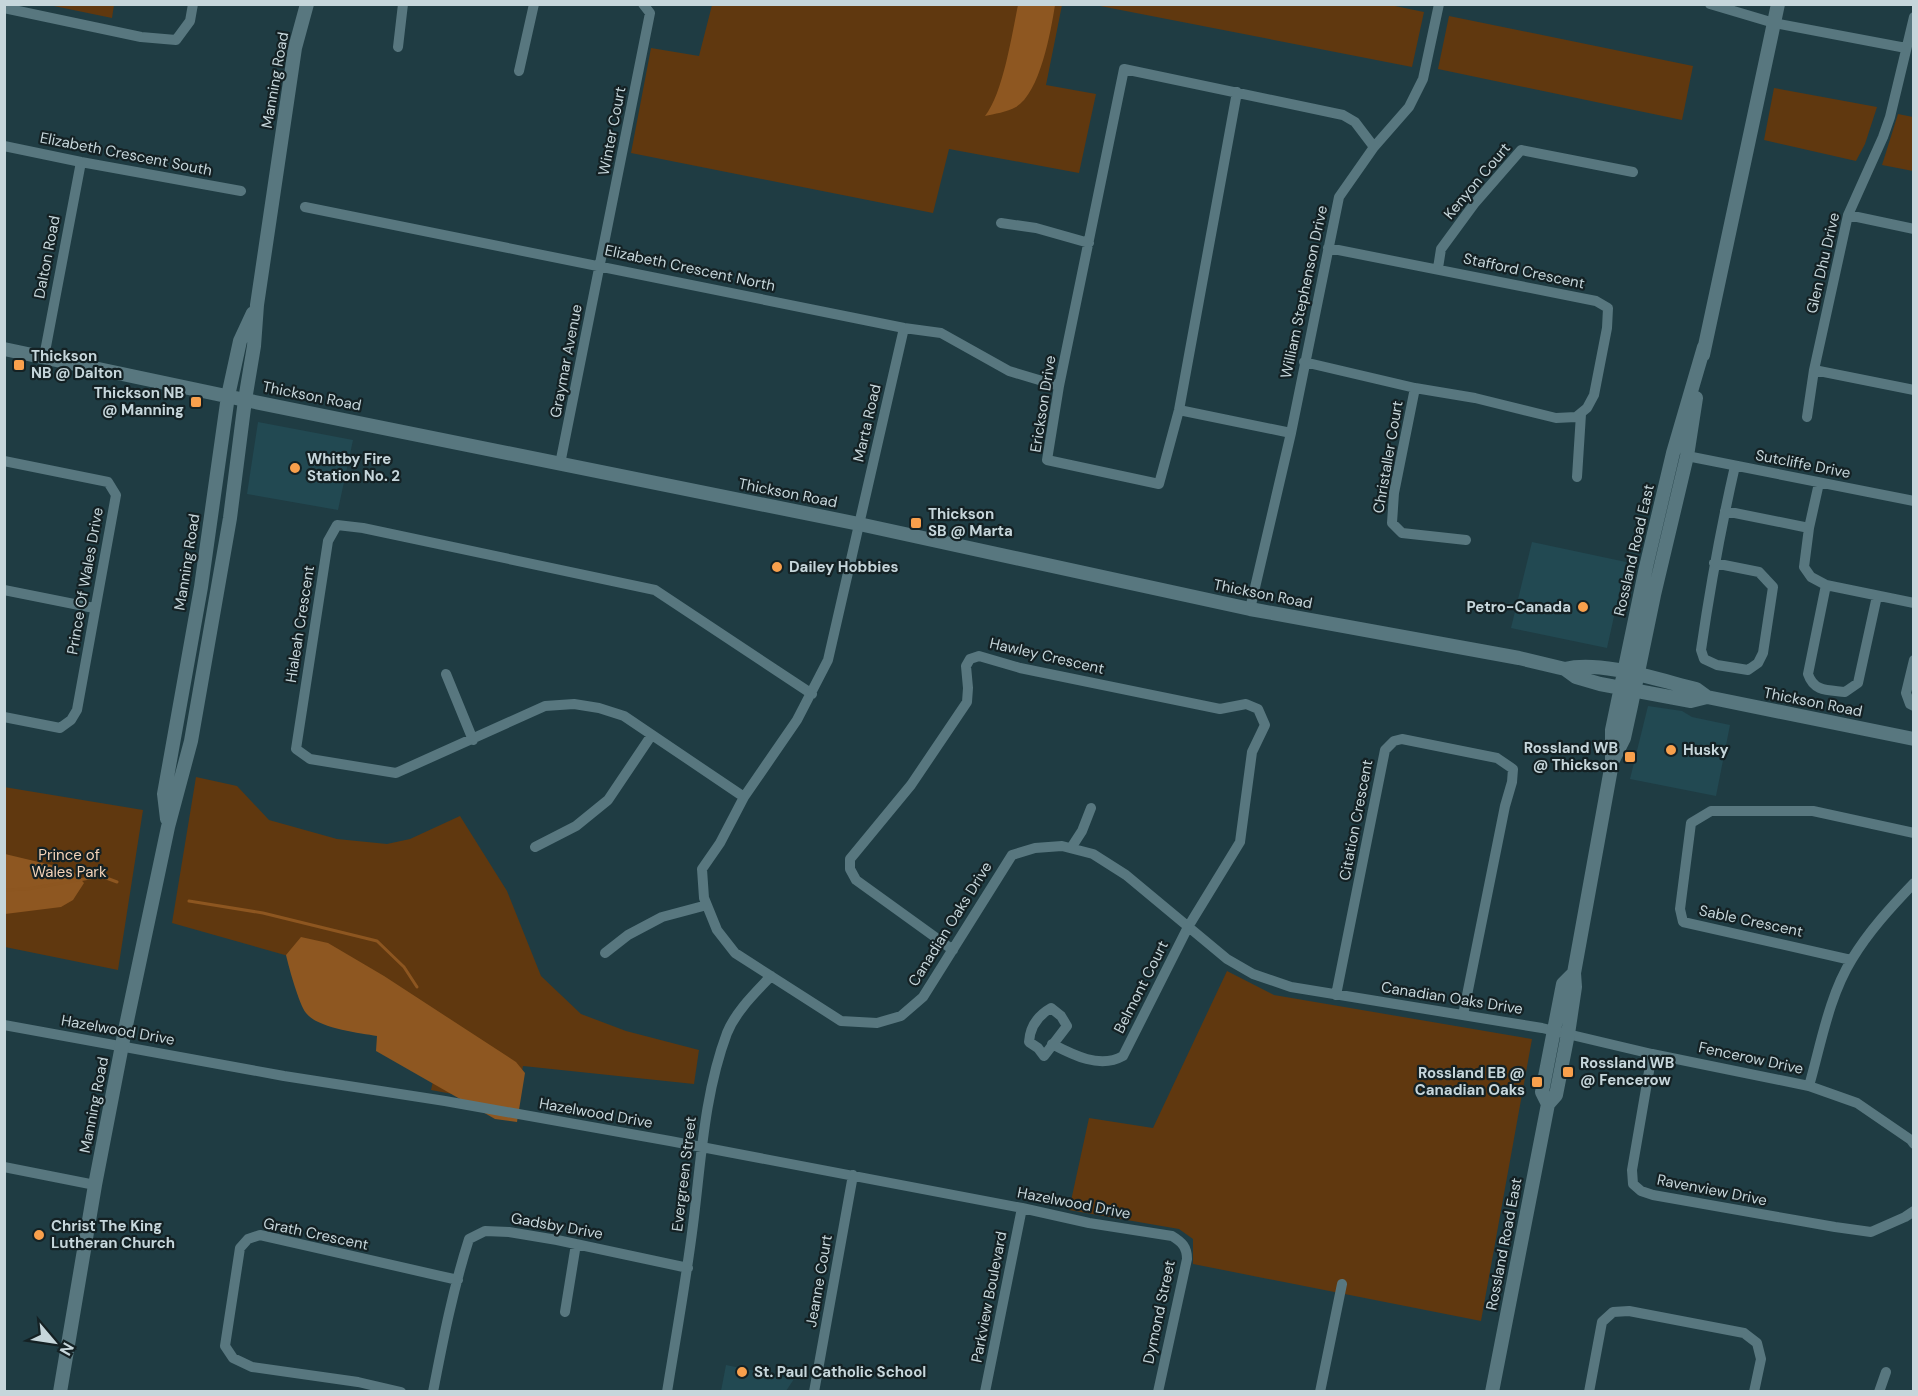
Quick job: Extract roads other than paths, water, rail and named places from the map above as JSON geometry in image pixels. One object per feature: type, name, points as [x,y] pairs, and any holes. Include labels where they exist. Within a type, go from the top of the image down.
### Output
[{"type":"main road","name":"Manning Road","points":[[60,1392],[95,1185],[122,1046],[168,827],[191,741],[230,518],[244,400],[254,346],[257,305],[295,48],[307,4]]},
{"type":"main road","name":"Rossland Road East","points":[[1631,674],[1654,595],[1687,456],[1704,347],[1778,4]]},
{"type":"main road","name":"Manning Road","points":[[168,827],[164,794],[201,587],[228,396],[240,341],[257,305]]},
{"type":"main road","name":"Rossland Road East","points":[[1492,1392],[1548,1104],[1556,1095],[1561,1032],[1575,987],[1574,973],[1612,763],[1624,738],[1628,689],[1673,453],[1704,347]]},
{"type":"main road","name":"Thickson Road","points":[[4,349],[244,400],[859,524],[1251,609],[1520,658],[1564,669],[1576,677],[1628,689],[1691,701],[1707,697]]},
{"type":"main road","name":"Thickson Road","points":[[1564,669],[1580,665],[1631,674],[1696,689],[1707,697],[1914,739]]},
{"type":"street","points":[[4,8],[141,37],[176,40],[190,21],[193,4]]},
{"type":"street","points":[[398,47],[403,4]]},
{"type":"street","points":[[519,71],[534,4]]},
{"type":"street","name":"Winter Court","points":[[600,265],[650,13],[643,4]]},
{"type":"street","name":"William Stephenson Drive","points":[[1251,609],[1291,434],[1339,197],[1374,147],[1409,106],[1423,79],[1439,4]]},
{"type":"street","points":[[1710,4],[1774,23],[1906,48]]},
{"type":"street","name":"Glen Dhu Drive","points":[[1807,417],[1814,370],[1848,215],[1890,117],[1914,16]]},
{"type":"street","name":"Erickson Drive","points":[[1237,92],[1179,410],[1159,484],[1047,460],[1059,386],[1124,69],[1237,92],[1344,115],[1355,122],[1374,147]]},
{"type":"street","name":"Elizabeth Crescent South","points":[[4,146],[241,191]]},
{"type":"street","name":"Kenyon Court","points":[[1438,268],[1441,249],[1474,204],[1521,150],[1634,172]]},
{"type":"street","name":"Dalton Road","points":[[44,357],[81,162]]},
{"type":"street","name":"Elizabeth Crescent North","points":[[305,207],[904,328],[941,333],[1009,371],[1059,386]]},
{"type":"street","points":[[1848,215],[1914,230]]},
{"type":"street","points":[[1001,223],[1036,228],[1089,243]]},
{"type":"street","name":"Stafford Crescent","points":[[1328,248],[1596,301],[1608,308],[1607,328],[1594,395],[1581,414]]},
{"type":"street","name":"Graymar Avenue","points":[[560,464],[600,265]]},
{"type":"street","name":"Marta Road","points":[[859,524],[904,328]]},
{"type":"street","points":[[1304,362],[1415,388],[1475,398],[1556,418],[1576,417],[1581,414]]},
{"type":"street","points":[[1814,370],[1914,390]]},
{"type":"street","name":"Christaller Court","points":[[1415,388],[1394,493],[1392,523],[1402,533],[1467,540]]},
{"type":"street","points":[[1179,410],[1291,434]]},
{"type":"street","points":[[1577,477],[1581,414]]},
{"type":"street","name":"Sutcliffe Drive","points":[[1687,456],[1914,501]]},
{"type":"street","name":"Prince Of Wales Drive","points":[[4,461],[108,482],[116,495],[76,710],[71,720],[60,728],[4,717]]},
{"type":"street","points":[[1714,563],[1759,572],[1773,587],[1763,653],[1758,663],[1748,670],[1717,665],[1704,659],[1701,650],[1714,563],[1735,466]]},
{"type":"street","points":[[1819,483],[1809,528],[1804,567],[1811,577],[1826,585],[1914,603]]},
{"type":"street","points":[[1725,511],[1809,528]]},
{"type":"street","name":"Canadian Oaks Drive","points":[[859,524],[828,660],[797,720],[744,797],[720,843],[702,869],[704,898],[717,930],[735,953],[841,1020],[876,1023],[901,1016],[923,997],[1012,855],[1035,848],[1062,846],[1092,854],[1126,875],[1227,959],[1253,974],[1291,987],[1561,1032]]},
{"type":"street","name":"Hialeah Crescent","points":[[744,797],[624,716],[599,708],[574,704],[545,706],[396,773],[310,759],[296,748],[328,541],[337,525],[363,528],[655,590],[812,694]]},
{"type":"street","points":[[1826,585],[1808,674],[1811,684],[1820,688],[1845,692],[1858,683],[1877,596]]},
{"type":"street","points":[[4,590],[94,608]]},
{"type":"street","name":"Hawley Crescent","points":[[953,950],[856,880],[850,869],[850,859],[911,785],[967,702],[966,666],[970,659],[979,656],[1020,668],[1220,709],[1246,704],[1258,709],[1265,725],[1252,752],[1240,842],[1188,927]]},
{"type":"street","points":[[1914,660],[1906,693],[1910,704],[1914,706]]},
{"type":"street","points":[[446,674],[472,740]]},
{"type":"street","points":[[535,847],[576,826],[608,800],[651,736]]},
{"type":"street","name":"Citation Crescent","points":[[1336,994],[1385,750],[1394,741],[1402,739],[1497,758],[1513,769],[1463,1015]]},
{"type":"street","points":[[1071,848],[1082,831],[1091,808]]},
{"type":"street","name":"Sable Crescent","points":[[1851,960],[1683,922],[1680,909],[1692,824],[1711,812],[1813,811],[1914,833]]},
{"type":"street","points":[[1809,1086],[1834,996],[1851,960],[1885,914],[1914,884]]},
{"type":"street","points":[[605,953],[628,935],[662,916],[707,905]]},
{"type":"street","name":"Belmont Court","points":[[1052,1044],[1079,1059],[1114,1061],[1123,1056],[1188,927]]},
{"type":"street","name":"Evergreen Street","points":[[666,1392],[687,1268],[711,1096],[728,1031],[746,1003],[771,976]]},
{"type":"street","name":"Hazelwood Drive","points":[[4,1025],[284,1076],[445,1101],[670,1141],[1089,1222],[1163,1233],[1180,1241]]},
{"type":"street","name":"Fencerow Drive","points":[[1561,1032],[1652,1054],[1809,1086],[1857,1103],[1914,1144]]},
{"type":"street","name":"Ravenview Drive","points":[[1652,1054],[1632,1170],[1633,1184],[1641,1191],[1653,1195],[1871,1232],[1914,1211]]},
{"type":"street","points":[[4,1167],[95,1185]]},
{"type":"street","name":"Jeanne Court","points":[[814,1392],[853,1175]]},
{"type":"street","name":"Parkview Boulevard","points":[[985,1392],[1022,1208]]},
{"type":"street","name":"Gadsby Drive","points":[[434,1392],[443,1337],[470,1239],[485,1231],[509,1232],[576,1244],[687,1268]]},
{"type":"street","name":"Grath Crescent","points":[[401,1392],[358,1382],[252,1367],[233,1358],[225,1346],[240,1248],[248,1239],[260,1235],[458,1280]]},
{"type":"street","name":"Dymond Street","points":[[1158,1392],[1187,1258],[1187,1251],[1180,1241]]},
{"type":"street","points":[[566,1312],[576,1244]]},
{"type":"street","points":[[1320,1392],[1342,1284]]},
{"type":"street","points":[[1589,1392],[1602,1322],[1613,1312],[1629,1311],[1744,1333],[1757,1343],[1761,1359],[1754,1392]]},
{"type":"street","points":[[1879,1392],[1886,1372]]},
{"type":"waterway","points":[[4,890],[28,889],[101,876],[117,882]]},
{"type":"waterway","points":[[189,901],[263,913],[377,941],[404,967],[417,987]]},
{"type":"place","name":"Thickson NB @ Dalton","points":[[19,365]]},
{"type":"place","name":"Thickson NB @ Manning","points":[[196,402]]},
{"type":"place","name":"Whitby Fire Station No. 2","points":[[295,468]]},
{"type":"place","name":"Thickson SB @ Marta","points":[[916,523]]},
{"type":"place","name":"Dailey Hobbies","points":[[777,567]]},
{"type":"place","name":"Petro-Canada","points":[[1583,607]]},
{"type":"place","name":"Husky","points":[[1671,750]]},
{"type":"place","name":"Rossland WB @ Thickson","points":[[1630,757]]},
{"type":"place","name":"Rossland WB @ Fencerow","points":[[1568,1072]]},
{"type":"place","name":"Rossland EB @ Canadian Oaks","points":[[1537,1082]]},
{"type":"place","name":"Christ The King Lutheran Church","points":[[39,1235]]},
{"type":"place","name":"St. Paul Catholic School","points":[[742,1372]]},
{"type":"park label","name":"Prince of Wales Park","points":[[69,864]]}]
